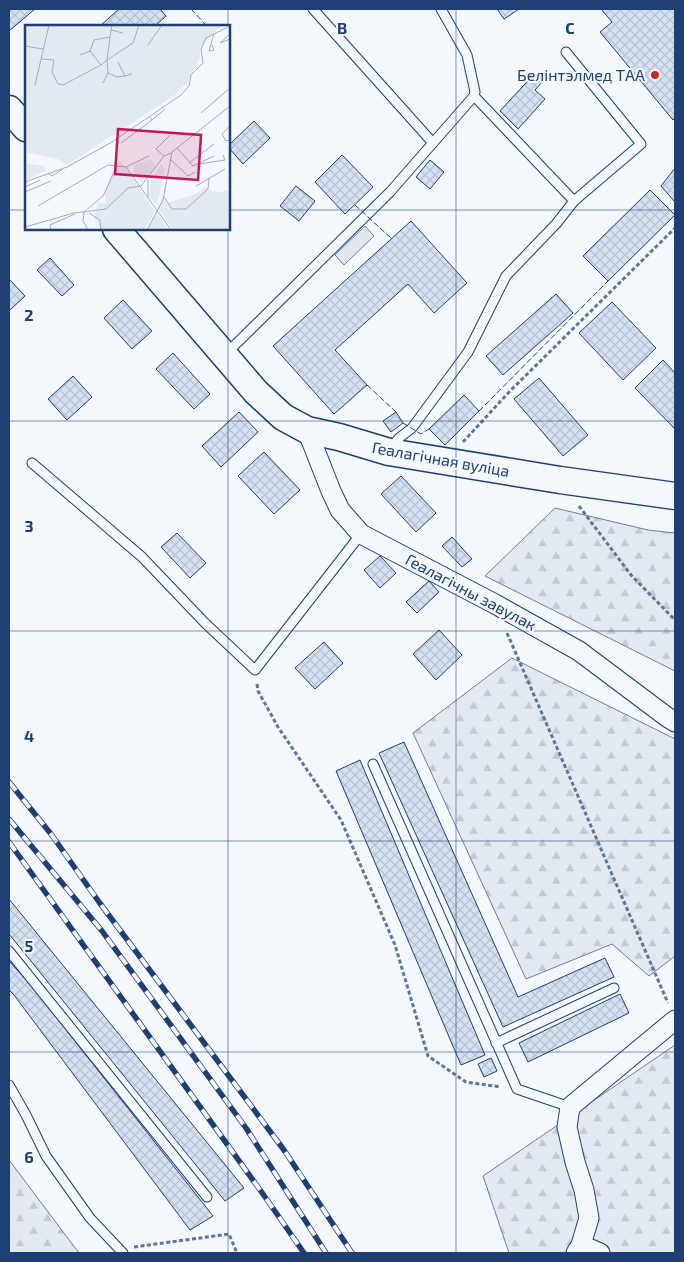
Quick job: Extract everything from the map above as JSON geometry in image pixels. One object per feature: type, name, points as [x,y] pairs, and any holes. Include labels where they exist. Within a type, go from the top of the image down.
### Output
[{"type":"street","points":[[9,109],[25,127]]},
{"type":"street","name":"Геалагічная вуліца","points":[[117,230],[256,392],[283,417],[307,430],[339,437],[389,452],[560,480],[675,496]]},
{"type":"street","name":"Геалагічны завулак","points":[[307,430],[340,510],[361,534],[579,651],[675,722]]},
{"type":"street","points":[[600,1253],[579,1249],[589,1218],[584,1190],[567,1127],[570,1107],[675,1020]]},
{"type":"lane","points":[[313,9],[433,142]]},
{"type":"lane","points":[[224,354],[384,198],[474,96],[475,92],[467,55],[441,9]]},
{"type":"lane","points":[[389,452],[399,438],[412,428],[468,352],[506,276],[556,224],[574,200],[641,144],[566,52]]},
{"type":"lane","points":[[474,96],[574,200]]},
{"type":"lane","points":[[32,463],[142,557],[255,670],[361,534]]},
{"type":"lane","points":[[373,764],[517,1089],[570,1107]]},
{"type":"lane","points":[[9,951],[208,1197]]},
{"type":"lane","points":[[496,1042],[614,988]]},
{"type":"lane","points":[[9,1085],[46,1156],[90,1218],[121,1251]]},
{"type":"path","points":[[463,442],[510,391],[675,228]]},
{"type":"path","points":[[560,480],[631,575],[675,620]]},
{"type":"path","points":[[494,604],[675,1020]]},
{"type":"path","points":[[255,670],[258,691],[278,727],[341,820],[395,945],[428,1056],[466,1082],[517,1089]]},
{"type":"path","points":[[121,1251],[229,1234],[237,1253]]},
{"type":"green space","points":[[555,508],[648,530],[675,533],[675,671],[485,576]]},
{"type":"green space","points":[[512,658],[675,739],[675,956],[649,976],[612,944],[526,979],[413,733]]},
{"type":"green space","points":[[675,1045],[675,1253],[509,1253],[483,1176]]},
{"type":"green space","points":[[9,1160],[79,1253],[9,1253]]},
{"type":"shaded area","points":[[365,226],[374,236],[344,265],[335,255]]},
{"type":"building","points":[[9,9],[35,9],[9,31]]},
{"type":"building","points":[[119,9],[160,9],[166,16],[156,25],[101,25]]},
{"type":"building","points":[[497,9],[519,9],[504,19]]},
{"type":"building","name":"Белінтэлмед ТАА","points":[[601,9],[673,9],[675,11],[675,117],[673,120],[600,32],[612,22]]},
{"type":"building","points":[[535,73],[544,80],[535,90],[545,99],[518,129],[500,111]]},
{"type":"building","points":[[254,121],[270,138],[243,164],[230,149],[230,144]]},
{"type":"building","points":[[342,155],[373,187],[345,214],[315,182]]},
{"type":"building","points":[[430,160],[444,172],[430,189],[416,177]]},
{"type":"building","points":[[675,168],[675,202],[661,186]]},
{"type":"building","points":[[296,186],[315,201],[299,221],[280,206]]},
{"type":"building","points":[[650,190],[675,215],[608,281],[583,256]]},
{"type":"building","points":[[411,221],[467,283],[434,313],[408,284],[335,350],[367,385],[334,414],[273,346]]},
{"type":"building","points":[[50,258],[74,285],[62,296],[37,270]]},
{"type":"building","points":[[9,279],[25,296],[9,311]]},
{"type":"building","points":[[556,294],[573,313],[503,375],[486,356]]},
{"type":"building","points":[[123,300],[152,331],[132,349],[104,318]]},
{"type":"building","points":[[612,302],[656,348],[623,380],[579,333]]},
{"type":"building","points":[[173,353],[210,394],[194,409],[156,369]]},
{"type":"building","points":[[663,360],[675,373],[675,429],[635,388]]},
{"type":"building","points":[[73,376],[92,397],[67,420],[48,399]]},
{"type":"building","points":[[539,378],[588,435],[563,456],[514,399]]},
{"type":"building","points":[[464,395],[479,411],[445,445],[429,429]]},
{"type":"building","points":[[239,412],[258,432],[221,467],[202,446]]},
{"type":"building","points":[[396,412],[403,423],[391,432],[383,421]]},
{"type":"building","points":[[264,452],[300,490],[274,514],[238,476]]},
{"type":"building","points":[[401,476],[436,513],[416,532],[381,494]]},
{"type":"building","points":[[177,533],[206,563],[190,578],[161,547]]},
{"type":"building","points":[[452,537],[472,559],[462,567],[442,546]]},
{"type":"building","points":[[380,556],[396,573],[380,588],[364,570]]},
{"type":"building","points":[[429,581],[439,592],[417,613],[406,602]]},
{"type":"building","points":[[439,630],[462,655],[436,680],[413,654]]},
{"type":"building","points":[[324,642],[343,663],[315,689],[295,668]]},
{"type":"building","points":[[404,742],[518,997],[605,958],[614,977],[503,1027],[379,753]]},
{"type":"building","points":[[360,760],[485,1055],[461,1065],[336,771]]},
{"type":"building","points":[[9,899],[244,1188],[225,1201],[9,934]]},
{"type":"building","points":[[9,961],[29,983],[213,1216],[190,1230],[9,990]]},
{"type":"building","points":[[620,994],[629,1013],[528,1062],[519,1043]]},
{"type":"building","points":[[491,1058],[497,1071],[484,1077],[478,1064]]},
{"type":"railway","points":[[9,782],[51,834],[99,902],[284,1150],[352,1253]]},
{"type":"railway","points":[[9,819],[102,931],[246,1128],[326,1253]]},
{"type":"railway","points":[[9,842],[304,1253]]},
{"type":"fence","points":[[191,9],[205,24]]},
{"type":"fence","points":[[355,205],[392,239]]},
{"type":"fence","points":[[479,411],[608,281]]},
{"type":"fence","points":[[367,385],[396,412]]},
{"type":"fence","points":[[403,423],[421,434],[429,429]]},
{"type":"place","name":"Белінтэлмед ТАА","points":[[655,75]]}]
